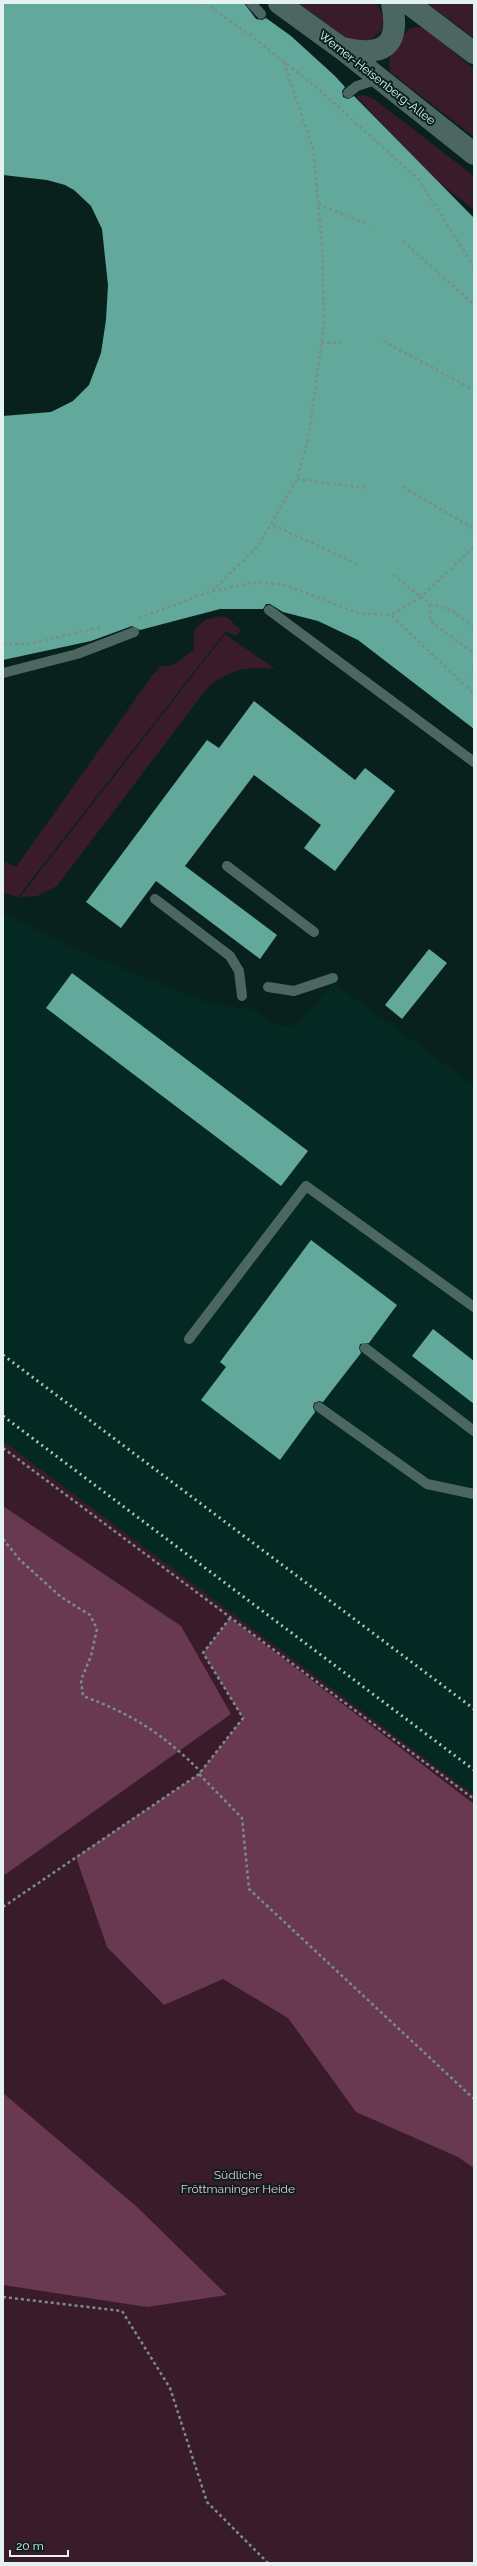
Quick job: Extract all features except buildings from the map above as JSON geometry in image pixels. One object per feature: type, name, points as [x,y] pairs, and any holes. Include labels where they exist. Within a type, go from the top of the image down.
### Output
[{"type":"street","points":[[341,48],[364,53],[376,52],[387,45],[395,31],[392,3]]},
{"type":"street","points":[[408,3],[474,53]]},
{"type":"street","name":"Werner-Heisenberg-Allee","points":[[270,8],[341,48],[474,154]]},
{"type":"lane","points":[[251,3],[270,8]]},
{"type":"lane","points":[[348,93],[357,86],[380,79]]},
{"type":"lane","points":[[269,610],[474,762]]},
{"type":"lane","points":[[3,673],[77,654],[134,632]]},
{"type":"lane","points":[[227,866],[314,932]]},
{"type":"lane","points":[[155,899],[230,956],[239,971],[242,996]]},
{"type":"lane","points":[[268,987],[294,991],[333,978]]},
{"type":"lane","points":[[189,1339],[306,1186],[474,1307]]},
{"type":"lane","points":[[365,1348],[474,1431]]},
{"type":"lane","points":[[319,1407],[427,1484],[474,1494]]},
{"type":"path","points":[[205,3],[284,62],[419,180],[474,268]]},
{"type":"path","points":[[212,591],[258,546],[273,524],[297,479],[308,440],[324,326],[322,245],[313,149],[284,62]]},
{"type":"path","points":[[318,204],[369,225]]},
{"type":"path","points":[[403,241],[474,306]]},
{"type":"path","points":[[383,341],[474,390]]},
{"type":"path","points":[[321,342],[345,342]]},
{"type":"path","points":[[297,479],[365,488]]},
{"type":"path","points":[[403,487],[474,529]]},
{"type":"path","points":[[273,524],[357,564]]},
{"type":"path","points":[[134,620],[212,591],[257,582],[284,585],[358,612],[391,615],[421,597],[474,547]]},
{"type":"path","points":[[392,575],[430,604],[452,610],[474,627]]},
{"type":"path","points":[[430,604],[430,621],[474,653]]},
{"type":"path","points":[[391,615],[474,694]]},
{"type":"path","points":[[3,645],[34,643],[103,627]]},
{"type":"path","points":[[474,667],[471,672],[474,674]]},
{"type":"path","points":[[3,1448],[474,1799]]},
{"type":"path","points":[[3,1539],[20,1560],[36,1572],[61,1597],[90,1615],[98,1630],[92,1656],[81,1680],[83,1696],[142,1722],[153,1733],[171,1743],[242,1818],[249,1889],[474,2099]]},
{"type":"path","points":[[3,1907],[200,1773],[243,1718],[204,1653],[230,1618]]},
{"type":"path","points":[[3,2297],[122,2311],[170,2388],[207,2502],[268,2563]]},
{"type":"shaded area","points":[[3,913],[75,949],[211,1004],[254,1010],[273,1024],[296,1027],[333,983],[474,1085],[474,1795],[3,1441]]},
{"type":"shaded area","points":[[3,1506],[181,1626],[231,1714],[3,1876]]},
{"type":"shaded area","points":[[230,1618],[474,1804],[474,2168],[458,2157],[356,2112],[288,2018],[223,1979],[164,2005],[107,1947],[76,1857],[199,1774],[243,1718],[203,1653]]},
{"type":"shaded area","points":[[3,2093],[136,2206],[227,2295],[147,2307],[3,2285]]},
{"type":"green space","points":[[299,3],[376,3],[385,19],[381,31],[367,44],[348,40]]},
{"type":"green space","points":[[427,3],[474,3],[474,38]]},
{"type":"green space","points":[[420,27],[427,30],[474,69],[474,137],[390,72],[389,65],[391,52],[397,42],[411,28]]},
{"type":"green space","points":[[365,95],[374,99],[474,176],[474,210],[433,178],[356,96]]},
{"type":"green space","points":[[221,616],[228,618],[241,630],[236,636],[226,631],[18,897],[3,893],[3,861],[16,867],[151,677],[161,666],[173,665],[194,650],[194,630],[205,620]]},
{"type":"green space","points":[[225,634],[275,669],[255,668],[239,670],[232,672],[208,687],[57,886],[37,896],[20,897]]},
{"type":"green space","name":"Südliche Fröttmaninger Heide","points":[[3,1441],[474,1795],[474,2563],[3,2563]]},
{"type":"railway","points":[[3,1355],[474,1709]]},
{"type":"railway","points":[[3,1416],[474,1770]]}]
